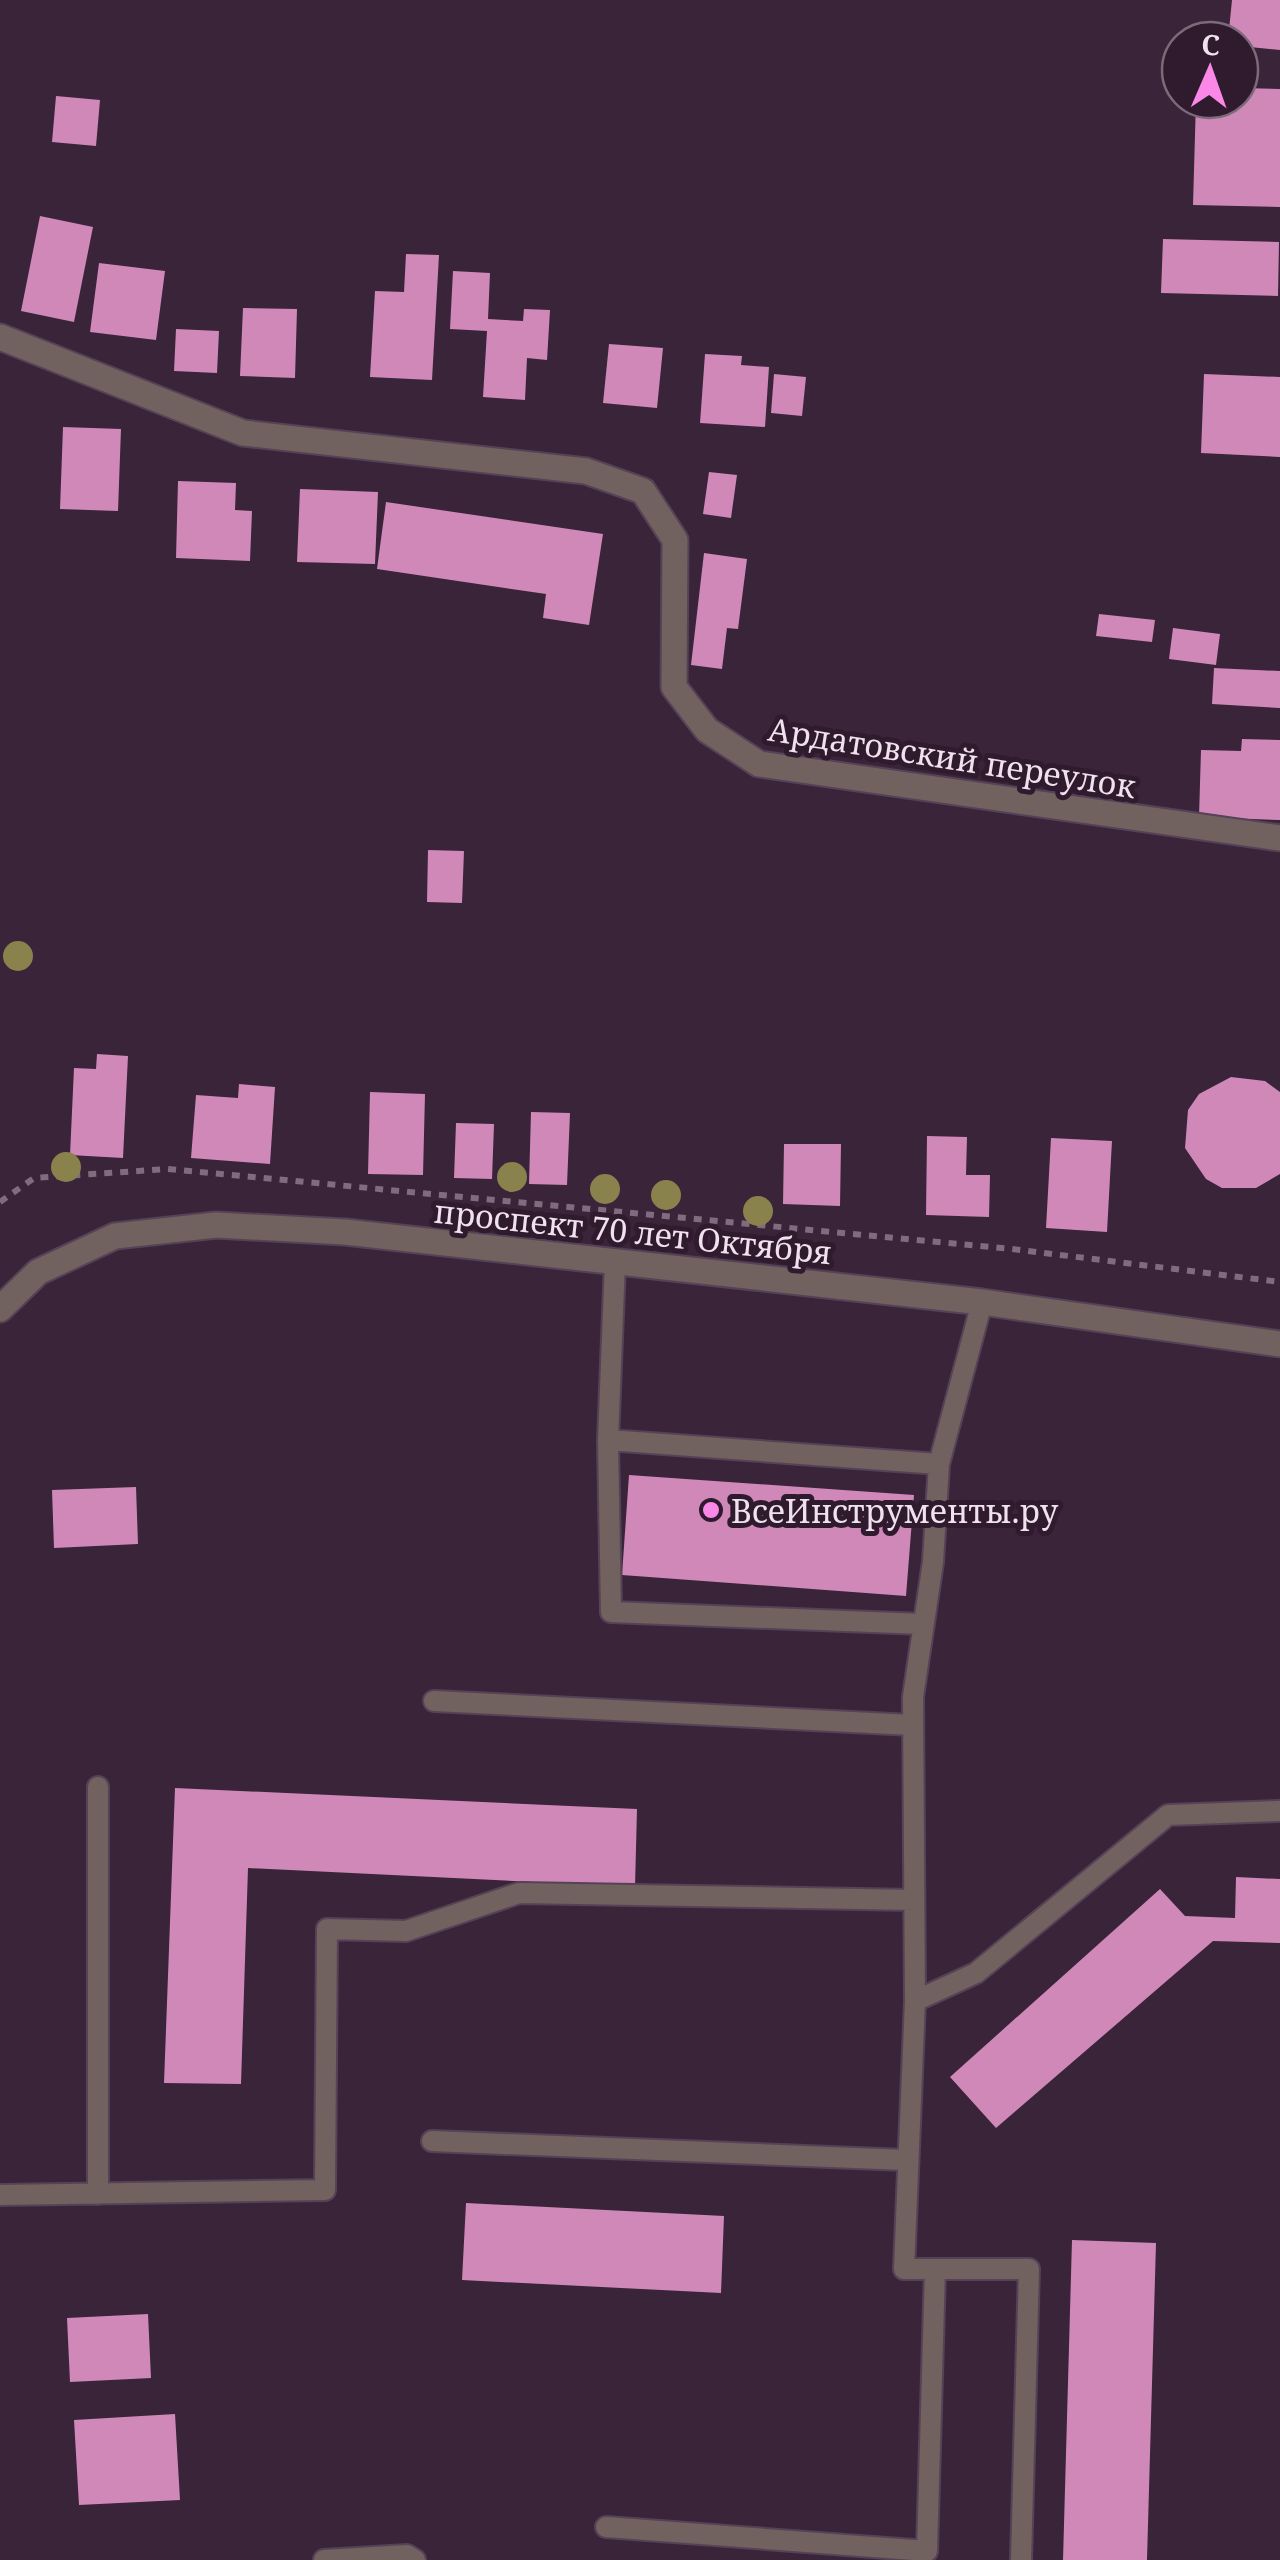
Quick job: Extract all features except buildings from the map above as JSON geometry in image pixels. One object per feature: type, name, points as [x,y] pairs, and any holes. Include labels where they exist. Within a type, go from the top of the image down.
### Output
[{"type":"street","name":"Ардатовский переулок","points":[[0,337],[243,433],[586,472],[642,491],[676,540],[674,687],[707,730],[759,764],[1280,838]]},
{"type":"street","name":"проспект 70 лет Октября","points":[[0,1309],[38,1272],[115,1236],[216,1226],[345,1232],[982,1302],[1280,1344]]},
{"type":"lane","points":[[615,1262],[608,1440],[611,1612],[922,1624]]},
{"type":"lane","points":[[982,1302],[939,1464],[933,1562],[912,1725],[915,2001],[905,2160],[904,2269],[1029,2269],[1021,2560]]},
{"type":"lane","points":[[608,1440],[939,1464]]},
{"type":"lane","points":[[434,1702],[912,1725]]},
{"type":"lane","points":[[98,1788],[98,2194]]},
{"type":"lane","points":[[915,2001],[976,1974],[1168,1815],[1280,1810]]},
{"type":"lane","points":[[0,2195],[326,2190],[328,1929],[406,1931],[519,1893],[914,1900]]},
{"type":"lane","points":[[432,2141],[905,2160]]},
{"type":"lane","points":[[606,2527],[928,2551],[935,2269]]},
{"type":"lane","points":[[324,2560],[407,2555],[415,2560]]},
{"type":"path","points":[[0,1202],[34,1178],[168,1169],[1012,1248],[1280,1282]]},
{"type":"place","name":"ВсеИнструменты.ру","points":[[711,1510]]}]
